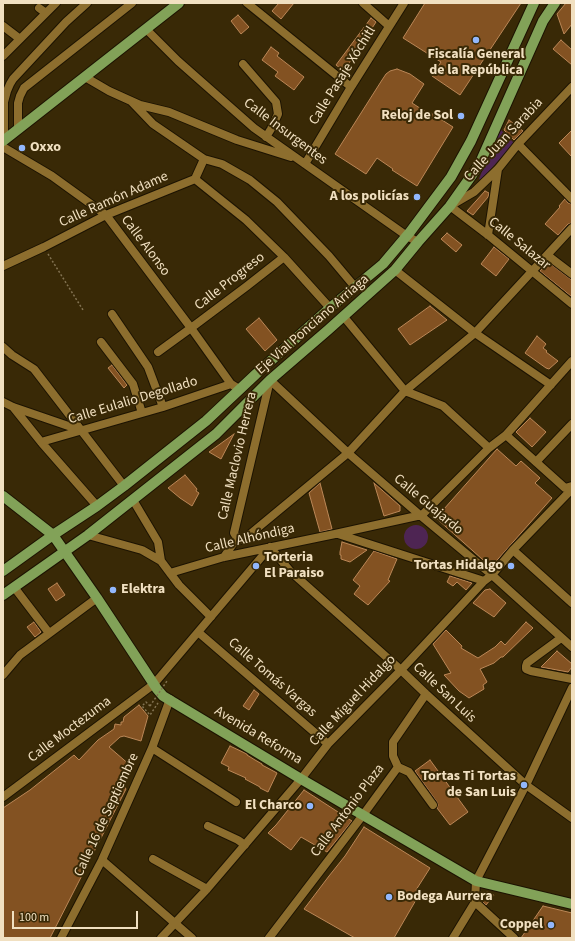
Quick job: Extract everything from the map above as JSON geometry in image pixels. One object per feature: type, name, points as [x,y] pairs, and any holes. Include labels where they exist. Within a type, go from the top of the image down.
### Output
[{"type":"main road","points":[[3,143],[18,129],[179,3]]},
{"type":"main road","name":"Eje Vial Ponciano Arriaga","points":[[3,571],[97,506],[206,421],[235,386],[383,264],[409,234],[451,177],[471,141],[534,3]]},
{"type":"main road","name":"Eje Vial Ponciano Arriaga","points":[[3,595],[88,535],[216,434],[270,380],[344,317],[395,270],[450,206],[478,165],[543,21],[555,3]]},
{"type":"main road","name":"Avenida Reforma","points":[[3,496],[53,535],[154,684],[167,697],[301,779],[476,881],[572,904]]},
{"type":"street","points":[[3,56],[56,3]]},
{"type":"street","points":[[3,143],[4,102],[5,96],[13,79],[66,22],[87,3]]},
{"type":"street","points":[[18,129],[18,103],[24,88],[132,3]]},
{"type":"street","points":[[247,3],[351,87]]},
{"type":"street","points":[[363,3],[389,26]]},
{"type":"street","name":"Calle Pasaje Xóchitl","points":[[303,161],[404,3]]},
{"type":"street","points":[[39,8],[46,13]]},
{"type":"street","points":[[3,26],[20,39]]},
{"type":"street","name":"Calle Insurgentes","points":[[146,29],[178,61],[254,128],[409,234],[418,242]]},
{"type":"street","points":[[243,64],[276,102],[278,114],[266,137]]},
{"type":"street","points":[[85,77],[109,92],[140,105],[169,112],[237,140],[303,161]]},
{"type":"street","name":"Calle Juan Sarabia","points":[[450,206],[474,192],[572,87]]},
{"type":"street","points":[[131,101],[153,124],[204,159],[222,164],[250,180],[277,202],[329,256],[355,287]]},
{"type":"street","name":"Calle Alonso","points":[[3,143],[106,215],[235,386]]},
{"type":"street","points":[[518,144],[572,199]]},
{"type":"street","points":[[204,159],[195,179],[246,220],[284,256],[330,308]]},
{"type":"street","points":[[488,235],[498,168]]},
{"type":"street","name":"Calle Ramón Adame","points":[[3,266],[106,215],[195,179]]},
{"type":"street","name":"Calle Salazar","points":[[450,206],[572,304]]},
{"type":"street","points":[[224,557],[237,538],[243,540],[348,453],[405,391],[475,334],[572,228]]},
{"type":"street","points":[[547,255],[572,274]]},
{"type":"street","name":"Calle Progreso","points":[[158,352],[192,328],[284,256]]},
{"type":"street","points":[[395,270],[475,334],[551,385]]},
{"type":"street","points":[[112,314],[148,367],[163,407]]},
{"type":"street","points":[[344,317],[405,391],[443,406],[489,448]]},
{"type":"street","points":[[101,342],[133,384],[142,413]]},
{"type":"street","points":[[3,347],[34,370],[124,486]]},
{"type":"street","points":[[422,516],[489,448],[506,435],[572,361]]},
{"type":"street","name":"Calle Guajardo","points":[[270,380],[348,453],[492,575],[572,647]]},
{"type":"street","name":"Calle Maclovio Herrera","points":[[237,538],[234,533],[270,380]]},
{"type":"street","name":"Calle Eulalio Degollado","points":[[41,442],[235,386]]},
{"type":"street","points":[[6,405],[81,430]]},
{"type":"street","points":[[6,405],[41,442],[97,506]]},
{"type":"street","points":[[536,462],[572,424]]},
{"type":"street","points":[[506,435],[565,488],[572,487]]},
{"type":"street","name":"Calle Miguel Hidalgo","points":[[161,938],[208,889],[301,779],[328,744],[401,670],[484,581],[492,575],[513,550],[572,487]]},
{"type":"street","points":[[133,500],[158,542],[160,561]]},
{"type":"street","name":"Calle Alhóndiga","points":[[170,573],[224,557],[422,516]]},
{"type":"street","name":"Calle Alhóndiga","points":[[337,534],[484,581]]},
{"type":"street","points":[[88,535],[142,550],[160,561],[179,585],[211,617]]},
{"type":"street","points":[[154,684],[270,547]]},
{"type":"street","name":"Calle San Luis","points":[[270,547],[290,572],[401,670],[526,786],[572,818]]},
{"type":"street","points":[[513,550],[572,603]]},
{"type":"street","points":[[14,587],[50,633]]},
{"type":"street","points":[[3,675],[20,655],[97,598]]},
{"type":"street","name":"Calle Tomás Vargas","points":[[198,632],[328,744]]},
{"type":"street","points":[[561,638],[527,663],[526,669],[572,679]]},
{"type":"street","name":"Calle Moctezuma","points":[[5,793],[154,684]]},
{"type":"street","points":[[453,938],[475,902],[476,881],[526,786],[572,688]]},
{"type":"street","name":"Calle Antonio Plaza","points":[[269,938],[398,767],[393,756],[393,742],[426,694]]},
{"type":"street","name":"Calle 16 de Septiembre","points":[[61,938],[102,860],[152,748],[167,697]]},
{"type":"street","points":[[152,748],[236,802]]},
{"type":"street","points":[[398,767],[409,772],[433,805]]},
{"type":"street","points":[[208,826],[238,840],[245,845]]},
{"type":"street","points":[[153,859],[208,889]]},
{"type":"street","points":[[102,860],[192,938]]},
{"type":"street","points":[[475,902],[514,938]]},
{"type":"path","points":[[44,247],[83,310]]},
{"type":"path","points":[[167,681],[150,706],[146,702],[142,706],[150,715],[167,697]]},
{"type":"shaded area","points":[[499,128],[514,143],[481,180],[479,179]]},
{"type":"shaded area","points":[[416,525],[425,528],[428,537],[425,546],[416,549],[407,546],[404,537],[407,528]]},
{"type":"building","points":[[279,3],[294,3],[281,19],[272,11]]},
{"type":"building","points":[[425,3],[521,3],[460,95],[432,76],[441,62],[403,38]]},
{"type":"building","points":[[566,3],[572,3],[572,24],[564,34],[557,14]]},
{"type":"building","points":[[238,15],[249,27],[241,34],[231,21]]},
{"type":"building","points":[[371,18],[376,22],[344,71],[336,65]]},
{"type":"building","points":[[561,40],[572,50],[572,65],[553,49]]},
{"type":"building","points":[[271,47],[279,53],[277,56],[304,77],[294,90],[275,76],[278,72],[262,60]]},
{"type":"building","points":[[397,69],[410,74],[424,84],[412,103],[453,127],[417,186],[392,170],[393,169],[377,158],[366,174],[335,154],[386,74]]},
{"type":"building","points":[[509,120],[523,131],[514,140],[504,130]]},
{"type":"building","points":[[572,130],[572,157],[559,143]]},
{"type":"building","points":[[485,191],[489,193],[488,197],[473,215],[467,211]]},
{"type":"building","points":[[565,199],[568,203],[572,204],[572,223],[568,224],[558,235],[545,224]]},
{"type":"building","points":[[447,233],[462,245],[456,252],[441,239]]},
{"type":"building","points":[[494,247],[509,259],[496,276],[481,264]]},
{"type":"building","points":[[548,262],[572,280],[572,297],[540,271]]},
{"type":"building","points":[[430,306],[447,320],[410,345],[398,329]]},
{"type":"building","points":[[259,318],[277,340],[265,351],[246,329]]},
{"type":"building","points":[[537,336],[546,344],[543,348],[547,351],[546,352],[558,361],[549,369],[525,353]]},
{"type":"building","points":[[112,365],[127,385],[124,388],[108,368]]},
{"type":"building","points":[[530,418],[546,432],[532,447],[516,432]]},
{"type":"building","points":[[234,434],[221,459],[209,452]]},
{"type":"building","points":[[497,449],[516,466],[521,461],[540,478],[535,483],[552,498],[491,567],[436,518]]},
{"type":"building","points":[[185,475],[199,493],[192,506],[168,488]]},
{"type":"building","points":[[320,483],[332,529],[320,532],[309,493]]},
{"type":"building","points":[[374,483],[400,506],[400,511],[384,516]]},
{"type":"building","points":[[342,542],[367,550],[350,562],[341,559],[340,552]]},
{"type":"building","points":[[374,551],[397,559],[388,580],[390,581],[368,605],[354,594],[360,586],[353,580]]},
{"type":"building","points":[[450,576],[472,583],[466,590],[457,582],[453,586],[447,582]]},
{"type":"building","points":[[57,583],[65,595],[56,601],[48,589]]},
{"type":"building","points":[[490,589],[506,603],[494,617],[473,603],[485,590]]},
{"type":"building","points":[[34,622],[41,632],[35,637],[27,627]]},
{"type":"building","points":[[526,622],[533,628],[503,657],[480,669],[487,682],[483,685],[484,689],[469,698],[459,691],[444,675],[451,673],[433,644],[446,630],[462,646],[461,648],[478,658],[495,647],[501,641],[505,645]]},
{"type":"building","points":[[557,651],[572,664],[572,667],[568,672],[541,667]]},
{"type":"building","points":[[254,690],[259,694],[249,710],[243,706]]},
{"type":"building","points":[[139,705],[148,716],[141,741],[124,736],[120,737],[109,747],[131,766],[120,780],[126,789],[50,938],[3,938],[3,808],[30,790],[74,755],[79,760],[98,740],[114,729],[115,724],[121,725],[124,717]]},
{"type":"building","points":[[230,746],[247,754],[262,765],[277,773],[268,792],[245,779],[246,778],[228,770],[229,767],[221,763]]},
{"type":"building","points":[[430,760],[468,812],[450,825],[437,808],[437,802],[415,771]]},
{"type":"building","name":"El Charco","points":[[304,790],[352,821],[327,852],[301,837],[291,850],[268,833]]},
{"type":"building","points":[[364,827],[430,868],[416,890],[420,893],[394,938],[355,938],[304,909],[345,856]]},
{"type":"building","points":[[481,892],[488,892],[494,895],[486,905],[481,900]]},
{"type":"building","name":"Coppel","points":[[543,906],[572,913],[572,938],[521,938]]},
{"type":"place","name":"Fiscalía General de la República","points":[[476,40]]},
{"type":"place","name":"Reloj de Sol","points":[[461,116]]},
{"type":"place","name":"Oxxo","points":[[22,148]]},
{"type":"place","name":"A los policías","points":[[417,197]]},
{"type":"place","name":"Torteria El Paraiso","points":[[256,566]]},
{"type":"place","name":"Tortas Hidalgo","points":[[511,566]]},
{"type":"place","name":"Elektra","points":[[113,590]]},
{"type":"place","name":"Tortas Ti Tortas de San Luis","points":[[524,785]]},
{"type":"place","name":"El Charco","points":[[310,806]]},
{"type":"place","name":"Bodega Aurrera","points":[[389,897]]},
{"type":"place","name":"Coppel","points":[[551,925]]}]
